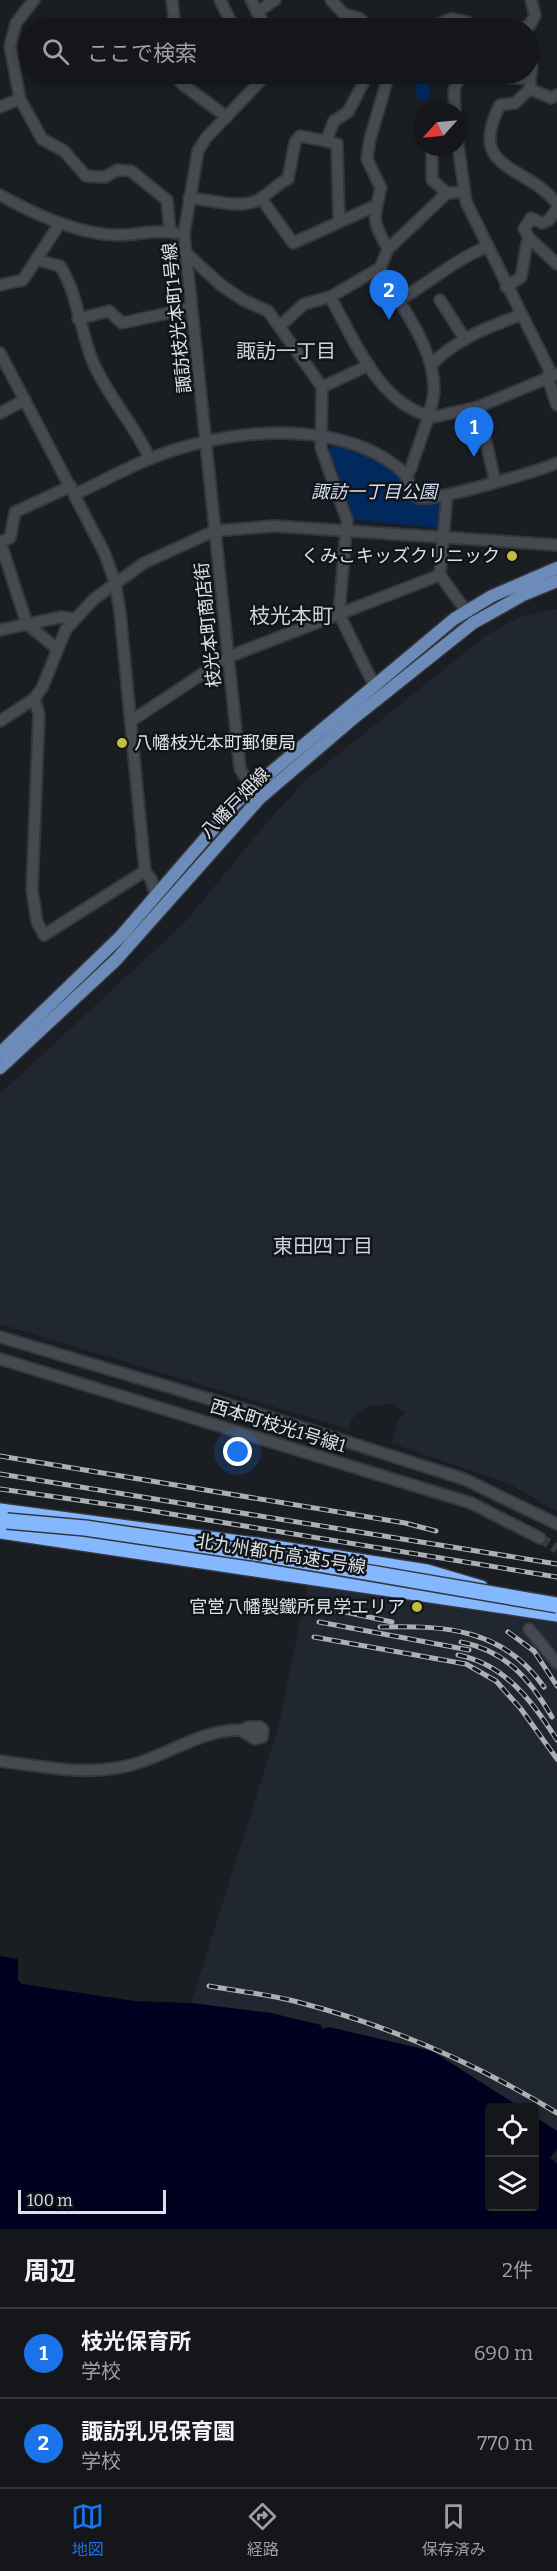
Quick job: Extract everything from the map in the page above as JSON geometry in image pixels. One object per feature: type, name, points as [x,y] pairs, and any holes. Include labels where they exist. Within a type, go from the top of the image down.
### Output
[{"type":"highway","points":[[3,1519],[254,1552],[557,1605]]},
{"type":"highway","name":"北九州都市高速5号線","points":[[3,1519],[557,1614]]},
{"type":"main road","name":"八幡戸畑線","points":[[0,1053],[92,966],[156,896],[256,794],[374,686],[466,611],[524,581],[557,568]]},
{"type":"main road","name":"八幡戸畑線","points":[[0,1068],[117,960],[256,794],[473,623],[523,595],[557,582]]},
{"type":"street","points":[[20,18],[34,0]]},
{"type":"street","points":[[172,0],[174,18]]},
{"type":"street","points":[[220,0],[229,18]]},
{"type":"street","points":[[251,0],[260,18]]},
{"type":"street","points":[[257,12],[275,0]]},
{"type":"street","points":[[331,0],[344,14],[359,18]]},
{"type":"street","points":[[531,0],[535,15],[534,18]]},
{"type":"street","points":[[18,20],[10,46],[20,99],[42,138],[64,151],[86,176],[105,177],[117,171],[132,170],[167,200],[170,232]]},
{"type":"street","points":[[182,84],[227,117]]},
{"type":"street","name":"諏訪枝光本町1号線","points":[[206,442],[184,234],[198,151],[206,138],[255,84]]},
{"type":"street","points":[[326,141],[334,120],[348,112],[363,84]]},
{"type":"street","points":[[386,84],[370,139],[368,159],[381,188],[375,206],[374,224],[388,249]]},
{"type":"street","points":[[455,102],[454,90],[457,84]]},
{"type":"street","points":[[557,95],[550,98],[530,84],[515,103],[500,105],[492,119],[492,150],[495,158],[528,180],[557,204]]},
{"type":"street","points":[[0,107],[20,99]]},
{"type":"street","points":[[189,198],[250,203],[261,198],[276,184],[288,179],[295,142],[300,136],[337,144],[339,221]]},
{"type":"street","points":[[432,156],[432,180],[447,193]]},
{"type":"street","points":[[459,156],[463,192],[506,287],[549,369],[557,405]]},
{"type":"street","points":[[280,326],[304,304],[330,297],[380,268],[388,249],[447,193],[463,192]]},
{"type":"street","points":[[0,195],[30,213],[60,223],[117,235],[170,232],[184,234]]},
{"type":"street","points":[[261,198],[293,243],[375,206]]},
{"type":"street","points":[[557,209],[549,220],[542,222],[531,218],[524,229],[530,239],[557,264]]},
{"type":"street","points":[[0,285],[23,280],[60,223]]},
{"type":"street","points":[[506,287],[521,277],[527,243],[530,239]]},
{"type":"street","points":[[397,301],[424,286],[438,273],[464,256],[487,247]]},
{"type":"street","points":[[185,252],[222,285],[243,300],[268,311],[322,387],[321,448],[347,520],[339,615],[374,686]]},
{"type":"street","points":[[37,260],[60,266],[70,282],[78,320],[108,394],[138,433],[150,459]]},
{"type":"street","points":[[380,268],[422,341],[431,365],[435,390],[411,468],[406,477]]},
{"type":"street","points":[[330,297],[381,383],[397,398],[427,416],[435,417],[478,407],[552,376]]},
{"type":"street","points":[[440,300],[465,339]]},
{"type":"street","points":[[78,320],[109,310],[122,323],[191,308]]},
{"type":"street","points":[[431,365],[445,351],[465,339],[521,315]]},
{"type":"street","points":[[0,352],[73,490],[104,552],[115,582],[145,871],[151,879],[156,896]]},
{"type":"street","points":[[322,387],[369,365]]},
{"type":"street","points":[[0,413],[25,400]]},
{"type":"street","points":[[478,407],[495,481]]},
{"type":"street","points":[[57,648],[27,624],[0,542],[10,538],[15,512],[150,459],[206,442],[277,433],[320,438],[365,448],[401,470],[416,496],[421,499],[447,495],[541,470],[557,463]]},
{"type":"street","name":"枝光本町商店街","points":[[206,442],[240,769],[256,794]]},
{"type":"street","points":[[447,495],[440,575],[466,611]]},
{"type":"street","points":[[0,721],[34,699],[42,688],[57,648],[74,619],[115,582],[181,544],[214,531],[274,526],[346,529],[557,545]]},
{"type":"street","points":[[131,721],[228,657],[440,575]]},
{"type":"street","points":[[0,630],[61,617],[74,619]]},
{"type":"street","points":[[34,699],[39,714],[32,890],[37,922],[44,935],[145,871]]},
{"type":"street","name":"西本町枝光1号線1","points":[[0,1337],[250,1411],[464,1479],[557,1524]]},
{"type":"street","name":"西本町枝光1号線1","points":[[0,1359],[471,1503],[540,1538]]},
{"type":"street","points":[[386,1476],[392,1457]]},
{"type":"street","points":[[529,1629],[557,1663]]},
{"type":"street","points":[[0,1761],[86,1771],[110,1769],[141,1762],[215,1733],[241,1730]]},
{"type":"shaded area","points":[[557,609],[557,1512],[510,1484],[391,1443],[397,1423],[405,1412],[391,1404],[368,1406],[352,1419],[348,1429],[0,1324],[0,1094],[186,921],[268,821],[306,780],[485,636],[521,616]]},
{"type":"shaded area","points":[[313,1559],[557,1615],[557,2131],[539,2120],[539,2103],[514,2103],[432,2051],[321,2029],[271,2013],[191,2003],[278,1728]]},
{"type":"shaded area","points":[[0,1956],[18,1959],[18,1980],[22,1984],[134,2001],[191,2003],[271,2013],[321,2025],[322,2029],[329,2027],[432,2051],[514,2103],[485,2103],[485,2211],[539,2211],[539,2120],[557,2131],[557,2149],[550,2158],[557,2163],[557,2229],[0,2229]]},
{"type":"green space","points":[[416,84],[429,84],[430,99],[417,100]]},
{"type":"green space","name":"諏訪一丁目公園","points":[[332,445],[359,452],[387,464],[399,476],[412,502],[440,506],[437,528],[352,519],[327,454]]},
{"type":"tunnel","points":[[540,1538],[557,1549]]},
{"type":"railway","points":[[0,1456],[405,1523],[436,1531]]},
{"type":"railway","points":[[0,1474],[557,1564]]},
{"type":"railway","points":[[0,1489],[134,1508],[557,1577]]},
{"type":"railway","points":[[322,1607],[392,1622]]},
{"type":"railway","points":[[319,1622],[469,1650]]},
{"type":"railway","points":[[380,1627],[427,1627],[471,1634],[511,1653],[544,1687]]},
{"type":"railway","points":[[508,1632],[534,1651],[557,1686]]},
{"type":"railway","points":[[314,1637],[466,1664],[496,1681],[521,1709],[557,1759]]},
{"type":"railway","points":[[461,1642],[491,1652],[515,1669],[535,1691],[552,1717]]},
{"type":"railway","points":[[458,1655],[475,1660],[504,1676],[528,1699],[557,1740]]},
{"type":"railway","points":[[209,1986],[294,2001],[363,2021],[462,2061],[557,2113]]},
{"type":"place","name":"諏訪乳児保育園","points":[[389,320]]},
{"type":"place","name":"枝光保育所","points":[[474,457]]},
{"type":"place","name":"くみこキッズクリニック","points":[[512,556]]},
{"type":"place","name":"八幡枝光本町郵便局","points":[[122,743]]},
{"type":"place","name":"官営八幡製鐵所見学エリア","points":[[417,1607]]},
{"type":"district","name":"諏訪一丁目","points":[[286,351]]},
{"type":"district","name":"枝光本町","points":[[291,616]]},
{"type":"district","name":"東田四丁目","points":[[323,1246]]}]
